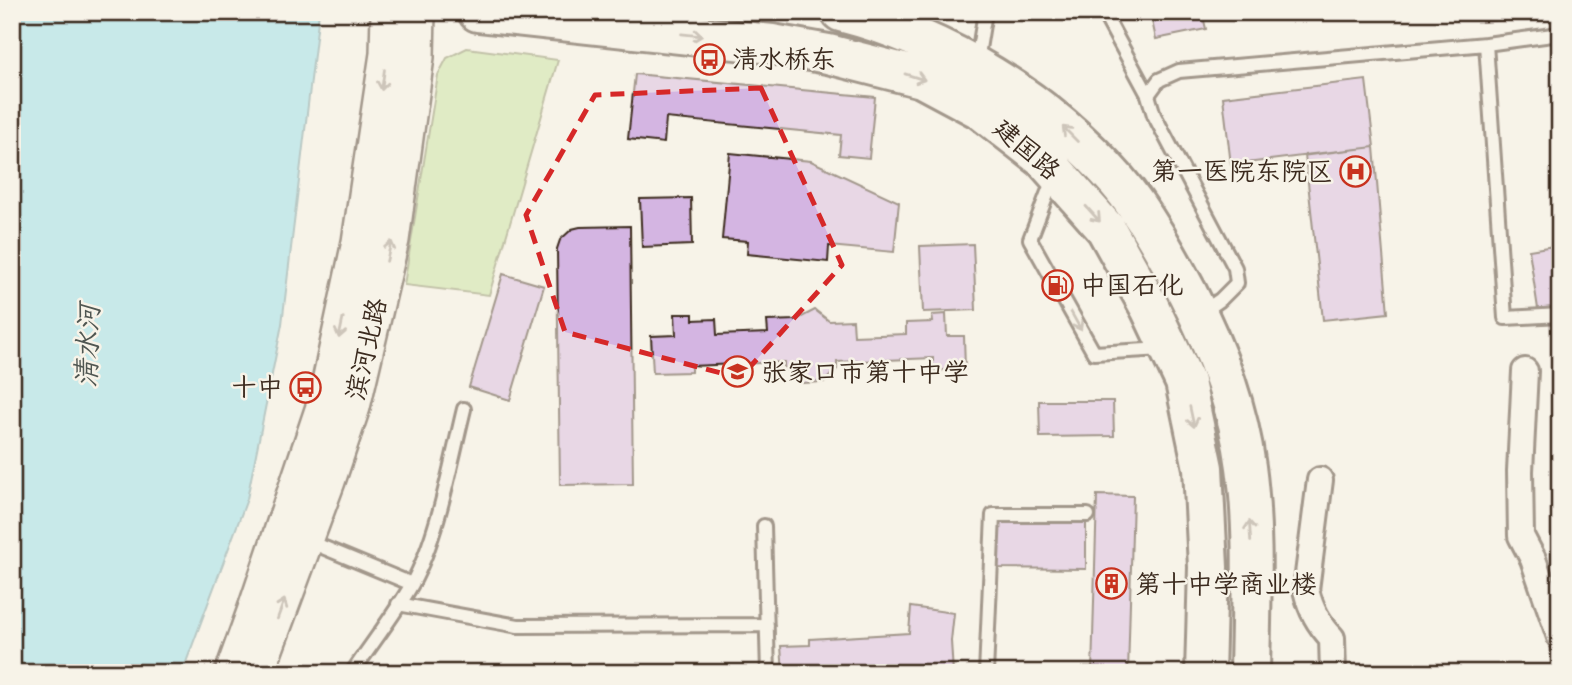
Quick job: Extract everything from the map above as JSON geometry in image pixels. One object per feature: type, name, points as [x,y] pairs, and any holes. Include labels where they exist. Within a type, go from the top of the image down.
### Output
[{"type":"main road","name":"滨河北路","points":[[257,673],[294,535],[359,242],[387,54],[388,12]]},
{"type":"main road","name":"滨河北路","points":[[232,673],[352,407],[392,240],[417,57],[418,12]]},
{"type":"main road","name":"建国路","points":[[478,12],[772,44],[828,54],[922,78],[981,109],[1044,159],[1106,229],[1150,308],[1185,382],[1203,468],[1208,567],[1205,673]]},
{"type":"main road","name":"建国路","points":[[841,12],[923,41],[1007,85],[1062,126],[1118,182],[1165,251],[1199,315],[1229,389],[1246,466],[1252,562],[1250,673]]},
{"type":"street","points":[[1524,371],[1520,471],[1521,536],[1533,559],[1560,637]]},
{"type":"street","points":[[1320,480],[1306,590],[1318,623],[1332,638],[1333,673]]},
{"type":"lane","points":[[972,66],[979,49],[985,12]]},
{"type":"lane","points":[[1103,12],[1236,268],[1237,283],[1199,315]]},
{"type":"lane","points":[[1148,95],[1159,80],[1179,71],[1486,44],[1560,34]]},
{"type":"lane","points":[[1486,44],[1505,318],[1560,315]]},
{"type":"lane","points":[[1055,172],[1030,240],[1094,353],[1170,349]]},
{"type":"lane","points":[[352,673],[412,584],[423,561],[464,409]]},
{"type":"lane","points":[[986,673],[993,515],[1088,515]]},
{"type":"lane","points":[[764,526],[768,673]]},
{"type":"lane","points":[[294,535],[412,584]]},
{"type":"lane","points":[[398,604],[518,626],[767,625]]},
{"type":"highlighted area","points":[[761,88],[842,265],[740,378],[565,332],[526,215],[595,95]]},
{"type":"green space","points":[[467,48],[558,60],[489,295],[404,285],[438,75],[447,58]]},
{"type":"water","name":"清水河","points":[[12,12],[319,12],[282,324],[247,499],[182,673],[12,673]]},
{"type":"building","points":[[1150,12],[1202,12],[1206,29],[1156,39]]},
{"type":"building","points":[[1481,12],[1560,12],[1560,14],[1482,22]]},
{"type":"building","points":[[635,74],[875,97],[869,158],[839,155],[841,135],[666,118],[664,143],[628,139]]},
{"type":"building","points":[[1366,80],[1374,147],[1231,165],[1223,97]]},
{"type":"building","points":[[1374,147],[1388,313],[1323,320],[1305,155]]},
{"type":"building","points":[[730,153],[811,161],[899,202],[894,252],[829,246],[828,262],[747,254],[748,241],[722,239]]},
{"type":"building","points":[[691,198],[692,245],[642,247],[640,199]]},
{"type":"building","points":[[630,226],[633,484],[560,485],[557,249],[560,240],[572,229]]},
{"type":"building","points":[[973,244],[976,310],[923,312],[920,246]]},
{"type":"building","points":[[1560,245],[1560,306],[1538,309],[1529,250]]},
{"type":"building","points":[[503,274],[544,286],[510,400],[469,387]]},
{"type":"building","points":[[815,310],[829,321],[853,320],[854,336],[906,334],[906,323],[933,322],[932,315],[946,314],[947,336],[964,336],[965,369],[933,371],[933,358],[837,362],[837,369],[824,382],[803,383],[784,367],[784,362],[691,366],[691,372],[653,373],[651,336],[676,335],[675,314],[693,314],[693,320],[716,319],[717,335],[768,333],[767,321],[796,320]]},
{"type":"building","points":[[1039,401],[1113,401],[1114,436],[1040,437]]},
{"type":"building","name":"第十中学商业楼","points":[[1097,495],[1133,496],[1128,673],[1092,673]]},
{"type":"building","points":[[997,521],[1086,521],[1086,569],[996,568]]},
{"type":"building","points":[[911,607],[954,613],[951,641],[953,673],[783,673],[781,646],[810,645],[810,639],[909,633]]},
{"type":"place","name":"清水桥东","points":[[709,59]]},
{"type":"place","name":"第一医院东院区","points":[[1356,171]]},
{"type":"place","name":"中国石化","points":[[1057,285]]},
{"type":"place","name":"张家口市第十中学","points":[[738,372]]},
{"type":"place","name":"十中","points":[[306,387]]},
{"type":"place","name":"第十中学商业楼","points":[[1112,584]]}]
